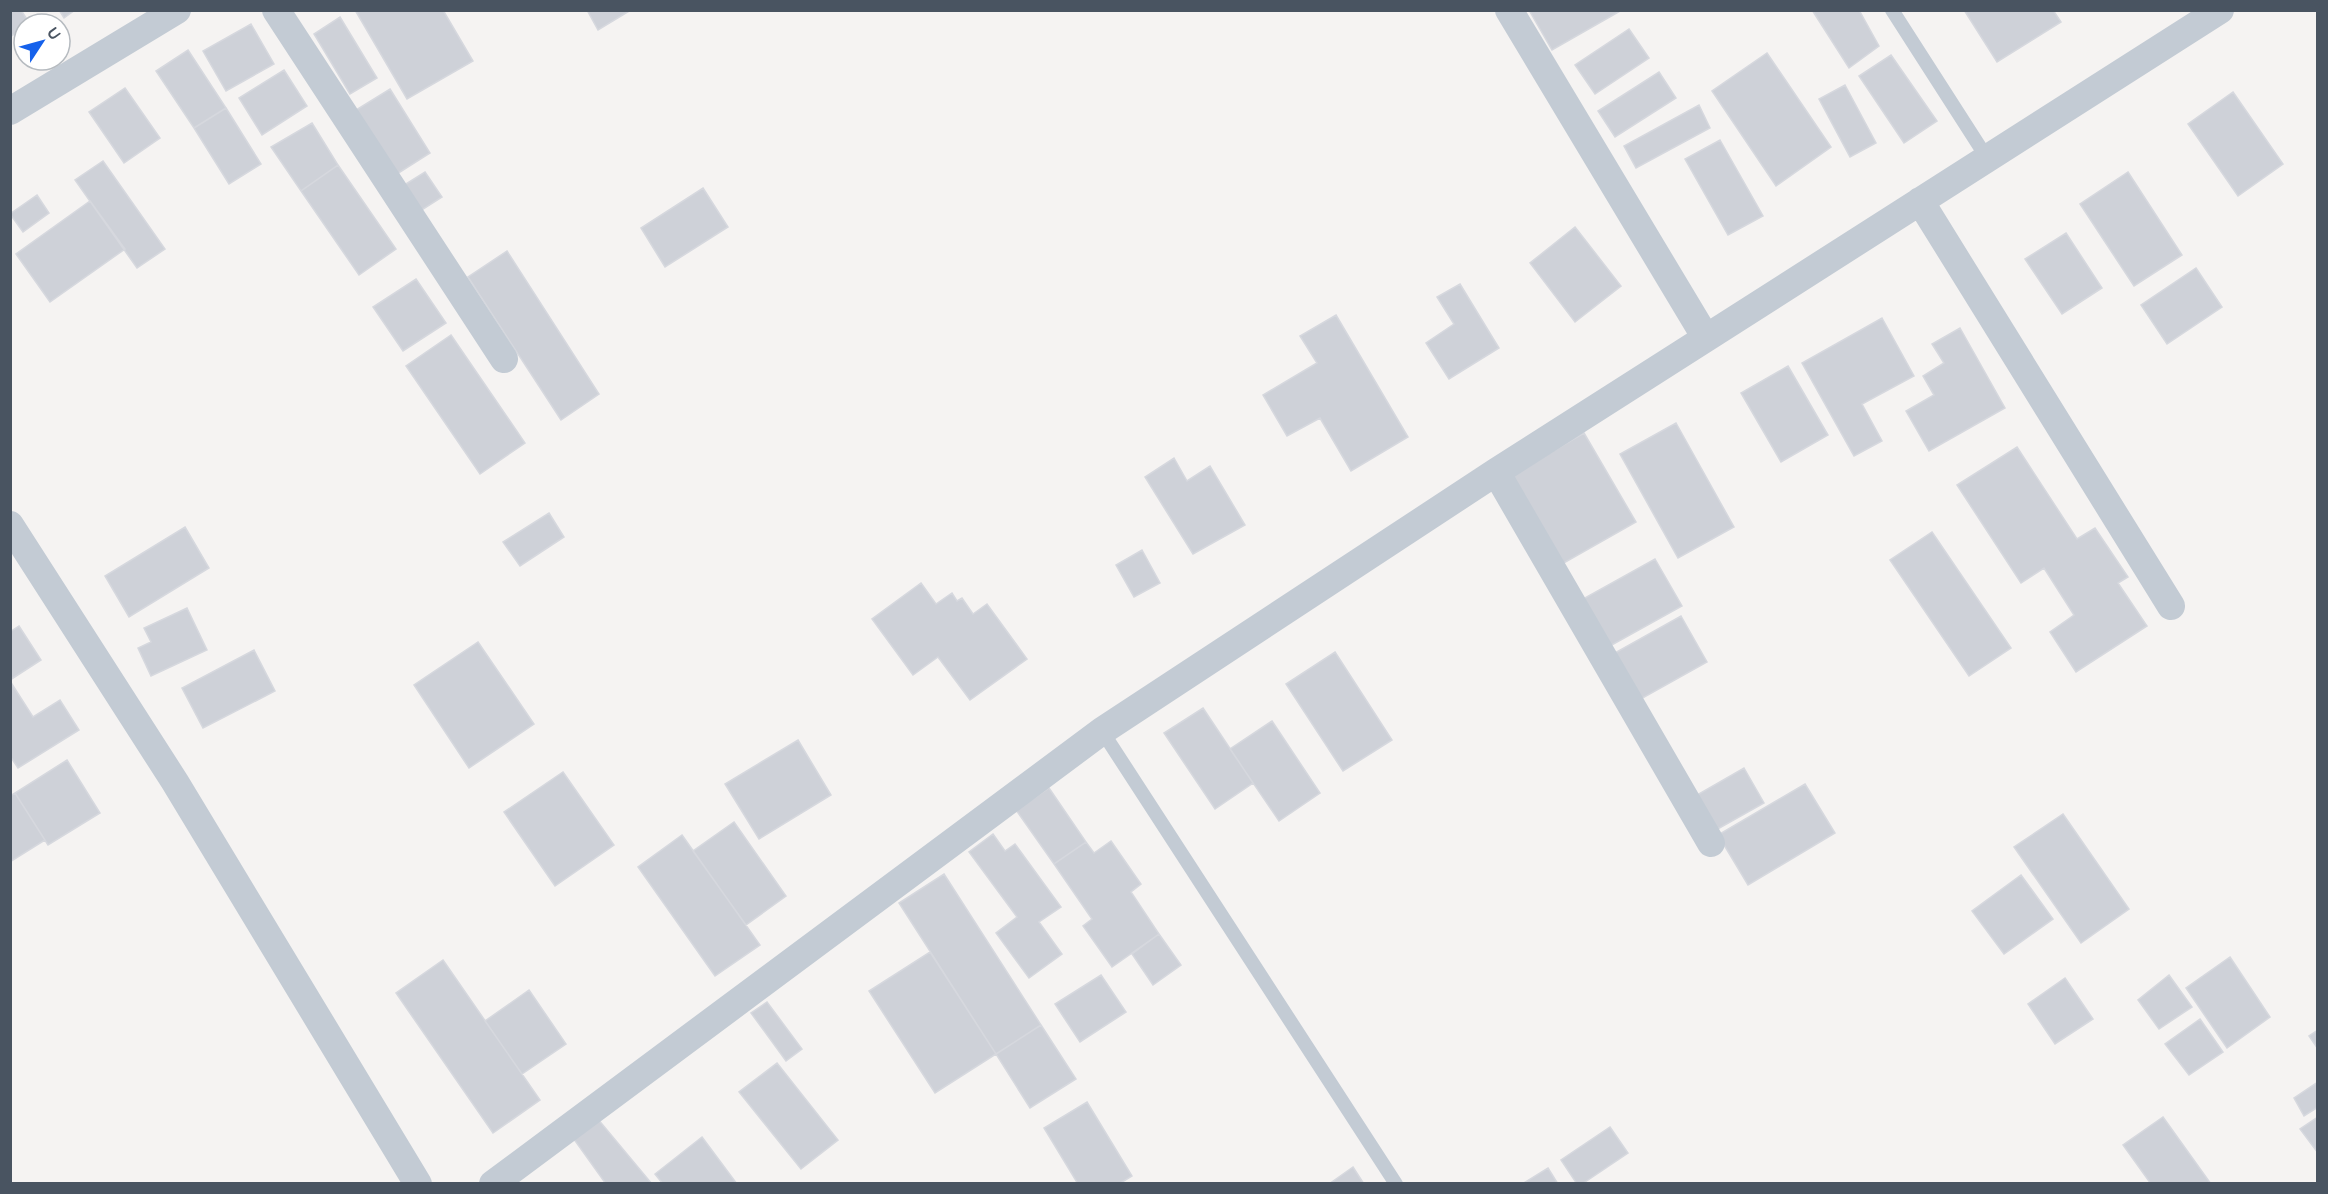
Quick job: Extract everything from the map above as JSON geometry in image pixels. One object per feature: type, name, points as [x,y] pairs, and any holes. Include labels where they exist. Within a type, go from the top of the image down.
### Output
[{"type":"street","points":[[10,111],[177,10]]},
{"type":"street","points":[[276,10],[504,359]]},
{"type":"street","points":[[1509,10],[1706,338]]},
{"type":"street","points":[[493,1184],[1102,731],[1496,472],[2220,10]]},
{"type":"street","points":[[1920,201],[2170,606]]},
{"type":"street","points":[[1496,472],[1711,843]]},
{"type":"street","points":[[10,525],[175,782],[418,1184]]},
{"type":"lane","points":[[1892,10],[1987,158]]},
{"type":"lane","points":[[1102,731],[1396,1184]]},
{"type":"building","points":[[10,10],[21,10],[22,12],[12,12],[12,36],[10,37]]},
{"type":"building","points":[[59,10],[75,10],[72,12]]},
{"type":"building","points":[[355,10],[443,10],[473,61],[407,99]]},
{"type":"building","points":[[587,10],[631,10],[598,30]]},
{"type":"building","points":[[1529,10],[1622,10],[1552,50]]},
{"type":"building","points":[[1812,10],[1859,10],[1879,46],[1849,68]]},
{"type":"building","points":[[1964,10],[2053,10],[2061,22],[1997,62]]},
{"type":"building","points":[[340,17],[377,78],[350,94],[314,34]]},
{"type":"building","points":[[251,24],[274,64],[226,91],[203,51]]},
{"type":"building","points":[[1629,29],[1649,58],[1595,94],[1575,65]]},
{"type":"building","points":[[188,50],[226,108],[194,128],[156,71]]},
{"type":"building","points":[[1767,53],[1831,147],[1776,186],[1712,91]]},
{"type":"building","points":[[1891,55],[1937,121],[1904,143],[1859,76]]},
{"type":"building","points":[[284,70],[307,106],[262,135],[239,98]]},
{"type":"building","points":[[1659,72],[1676,98],[1615,137],[1598,111]]},
{"type":"building","points":[[1845,85],[1876,143],[1850,157],[1819,99]]},
{"type":"building","points":[[125,88],[160,138],[124,163],[89,112]]},
{"type":"building","points":[[390,89],[430,153],[397,174],[356,110]]},
{"type":"building","points":[[2233,92],[2283,164],[2238,196],[2188,124]]},
{"type":"building","points":[[1699,105],[1710,128],[1636,168],[1624,146]]},
{"type":"building","points":[[226,108],[261,164],[229,184],[194,128]]},
{"type":"building","points":[[312,123],[338,165],[301,191],[271,147]]},
{"type":"building","points":[[1720,140],[1763,216],[1728,235],[1685,159]]},
{"type":"building","points":[[103,161],[165,249],[137,268],[75,180]]},
{"type":"building","points":[[338,165],[396,249],[359,275],[301,191]]},
{"type":"building","points":[[425,172],[442,197],[417,213],[401,187]]},
{"type":"building","points":[[2128,172],[2182,255],[2134,286],[2080,204]]},
{"type":"building","points":[[703,188],[728,227],[665,267],[641,228]]},
{"type":"building","points":[[37,195],[49,213],[23,232],[10,214]]},
{"type":"building","points":[[90,201],[125,249],[50,302],[16,254]]},
{"type":"building","points":[[1575,227],[1621,286],[1575,322],[1530,263]]},
{"type":"building","points":[[2066,233],[2102,288],[2062,314],[2025,259]]},
{"type":"building","points":[[507,251],[599,394],[561,420],[468,277]]},
{"type":"building","points":[[2196,268],[2222,307],[2167,344],[2141,305]]},
{"type":"building","points":[[416,279],[446,323],[403,351],[373,307]]},
{"type":"building","points":[[1460,284],[1499,348],[1449,379],[1426,343],[1454,324],[1437,297]]},
{"type":"building","points":[[1336,315],[1408,437],[1351,471],[1320,418],[1287,436],[1263,395],[1317,363],[1300,336]]},
{"type":"building","points":[[1882,318],[1914,376],[1862,404],[1882,441],[1854,456],[1802,363]]},
{"type":"building","points":[[1960,328],[2005,408],[1929,451],[1906,411],[1934,395],[1923,376],[1944,363],[1932,344]]},
{"type":"building","points":[[451,335],[525,443],[480,474],[406,366]]},
{"type":"building","points":[[1788,366],[1828,435],[1781,462],[1741,393]]},
{"type":"building","points":[[1676,423],[1734,527],[1678,558],[1620,454]]},
{"type":"building","points":[[1584,433],[1636,522],[1562,564],[1510,476]]},
{"type":"building","points":[[2017,447],[2077,539],[2095,528],[2128,577],[2118,583],[2147,626],[2076,672],[2050,632],[2074,615],[2044,568],[2021,583],[1957,485]]},
{"type":"building","points":[[1174,458],[1187,481],[1210,466],[1245,525],[1193,554],[1145,477]]},
{"type":"building","points":[[549,513],[564,537],[520,566],[503,542]]},
{"type":"building","points":[[185,527],[209,568],[129,617],[105,576]]},
{"type":"building","points":[[1932,532],[2011,648],[1969,676],[1890,560]]},
{"type":"building","points":[[1142,550],[1160,583],[1134,597],[1116,565]]},
{"type":"building","points":[[1655,559],[1682,606],[1610,646],[1583,599]]},
{"type":"building","points":[[921,583],[936,604],[952,593],[957,601],[962,598],[973,614],[987,604],[1027,659],[970,700],[938,657],[913,675],[872,619]]},
{"type":"building","points":[[187,608],[207,650],[151,676],[138,648],[151,642],[144,628]]},
{"type":"building","points":[[1681,616],[1707,662],[1639,700],[1613,654]]},
{"type":"building","points":[[19,626],[41,660],[10,680],[10,632]]},
{"type":"building","points":[[478,642],[534,724],[469,768],[414,685]]},
{"type":"building","points":[[254,650],[275,691],[203,728],[182,688]]},
{"type":"building","points":[[1335,652],[1392,740],[1343,771],[1286,684]]},
{"type":"building","points":[[10,681],[33,717],[60,700],[79,730],[18,768],[10,756]]},
{"type":"building","points":[[1203,708],[1253,783],[1215,809],[1164,733]]},
{"type":"building","points":[[1272,721],[1320,793],[1279,821],[1230,749]]},
{"type":"building","points":[[798,740],[831,795],[759,839],[725,784]]},
{"type":"building","points":[[67,760],[100,813],[48,845],[15,793]]},
{"type":"building","points":[[1744,768],[1764,803],[1716,830],[1697,795]]},
{"type":"building","points":[[563,772],[614,845],[555,886],[504,812]]},
{"type":"building","points":[[1805,784],[1835,833],[1748,885],[1718,835]]},
{"type":"building","points":[[1049,788],[1086,842],[1054,864],[1016,810]]},
{"type":"building","points":[[15,793],[45,840],[10,862],[10,796]]},
{"type":"building","points":[[2063,814],[2129,909],[2081,943],[2014,847]]},
{"type":"building","points":[[734,822],[786,896],[746,925],[693,851]]},
{"type":"building","points":[[993,834],[1005,851],[1015,844],[1061,907],[1039,922],[1062,954],[1029,978],[996,933],[1017,917],[969,852]]},
{"type":"building","points":[[682,835],[760,945],[715,976],[638,867]]},
{"type":"building","points":[[1111,841],[1141,884],[1131,892],[1159,934],[1112,967],[1083,926],[1092,919],[1054,864],[1086,842],[1094,853]]},
{"type":"building","points":[[944,874],[1041,1025],[996,1054],[899,903]]},
{"type":"building","points":[[2021,875],[2053,919],[2004,954],[1972,911]]},
{"type":"building","points":[[1159,934],[1181,965],[1153,985],[1132,954]]},
{"type":"building","points":[[930,952],[996,1054],[935,1093],[869,991]]},
{"type":"building","points":[[2230,957],[2270,1017],[2227,1048],[2186,988]]},
{"type":"building","points":[[443,960],[540,1100],[493,1133],[396,993]]},
{"type":"building","points":[[1101,975],[1126,1012],[1080,1042],[1055,1004]]},
{"type":"building","points":[[2169,975],[2192,1007],[2159,1029],[2138,1000]]},
{"type":"building","points":[[2065,978],[2093,1019],[2055,1044],[2028,1004]]},
{"type":"building","points":[[529,990],[566,1044],[522,1074],[485,1021]]},
{"type":"building","points":[[767,1002],[802,1049],[786,1061],[751,1013]]},
{"type":"building","points":[[2200,1019],[2223,1052],[2189,1075],[2165,1044]]},
{"type":"building","points":[[1041,1025],[1076,1079],[1030,1108],[996,1054]]},
{"type":"building","points":[[2318,1030],[2318,1049],[2309,1036]]},
{"type":"building","points":[[777,1063],[838,1140],[801,1169],[739,1092]]},
{"type":"building","points":[[2318,1082],[2318,1107],[2304,1116],[2294,1098]]},
{"type":"building","points":[[1087,1102],[1132,1176],[1119,1184],[1078,1184],[1044,1128]]},
{"type":"building","points":[[2163,1117],[2211,1184],[2151,1184],[2123,1145]]},
{"type":"building","points":[[2318,1117],[2318,1153],[2300,1129]]},
{"type":"building","points":[[597,1118],[652,1184],[606,1184],[573,1138]]},
{"type":"building","points":[[1610,1127],[1628,1153],[1582,1184],[1577,1184],[1561,1160]]},
{"type":"building","points":[[702,1137],[737,1184],[663,1184],[655,1174]]},
{"type":"building","points":[[1353,1167],[1364,1184],[1329,1184]]},
{"type":"building","points":[[1548,1168],[1558,1184],[1522,1184]]}]
